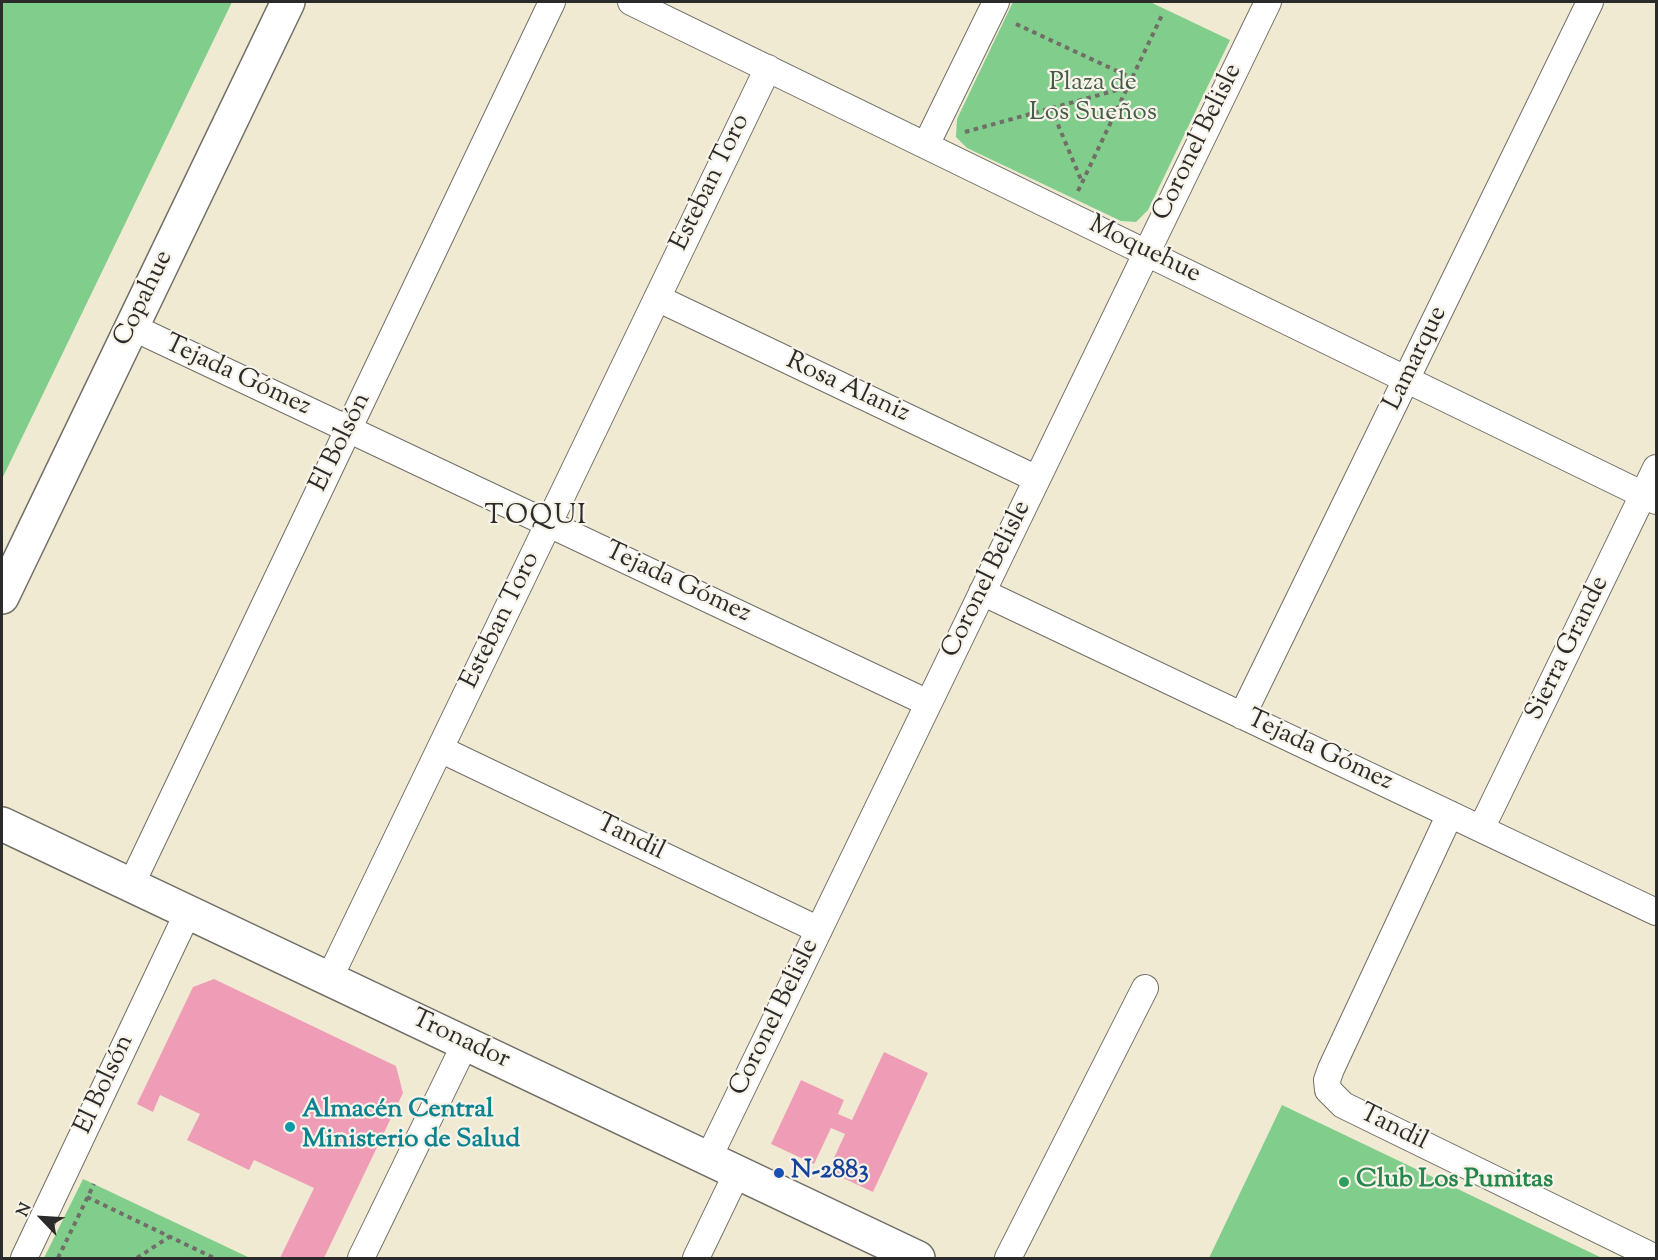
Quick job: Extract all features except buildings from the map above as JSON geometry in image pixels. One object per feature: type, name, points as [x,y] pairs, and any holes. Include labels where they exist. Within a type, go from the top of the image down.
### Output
[{"type":"main road","name":"Copahue","points":[[2,597],[288,2]]},
{"type":"main road","name":"Tronador","points":[[2,824],[918,1258]]},
{"type":"street","name":"El Bolsón","points":[[131,885],[552,2]]},
{"type":"street","name":"Moquehue","points":[[631,2],[1650,498]]},
{"type":"street","name":"Coronel Belisle","points":[[708,1159],[1268,2]]},
{"type":"street","name":"Lamarque","points":[[1242,716],[1590,2]]},
{"type":"street","points":[[926,145],[1003,11]]},
{"type":"street","name":"Esteban Toro","points":[[329,979],[768,68]]},
{"type":"street","name":"Rosa Alaniz","points":[[657,298],[1037,479]]},
{"type":"street","name":"Tejada Gómez","points":[[132,327],[928,703]]},
{"type":"street","name":"Sierra Grande","points":[[1481,829],[1650,498],[1656,468]]},
{"type":"street","name":"Tejada Gómez","points":[[982,592],[1656,912]]},
{"type":"street","name":"Tandil","points":[[440,748],[819,930]]},
{"type":"street","name":"Tandil","points":[[1450,814],[1331,1069],[1328,1090],[1343,1105],[1656,1258]]},
{"type":"street","name":"El Bolsón","points":[[24,1258],[188,912]]},
{"type":"street","points":[[1008,1258],[1145,988]]},
{"type":"street","points":[[361,1258],[465,1044]]},
{"type":"street","points":[[696,1258],[737,1173]]},
{"type":"path","points":[[1003,11],[1132,78]]},
{"type":"path","points":[[1078,191],[1163,13]]},
{"type":"path","points":[[965,132],[1128,87]]},
{"type":"path","points":[[1051,108],[1082,183]]},
{"type":"path","points":[[962,125],[968,140]]},
{"type":"path","points":[[1068,186],[1088,196]]},
{"type":"path","points":[[58,1258],[94,1184]]},
{"type":"path","points":[[87,1197],[214,1258]]},
{"type":"path","points":[[136,1258],[170,1237]]},
{"type":"green space","points":[[2,2],[232,2],[2,479]]},
{"type":"green space","name":"Plaza de Los Sueños","points":[[1013,2],[1150,2],[1230,40],[1148,210],[1136,222],[1121,221],[967,148],[956,137],[957,119]]},
{"type":"green space","name":"Club Los Pumitas","points":[[1282,1105],[1602,1258],[1209,1258]]},
{"type":"green space","points":[[83,1179],[98,1186],[250,1258],[44,1258]]},
{"type":"place","name":"Almacén Central Ministerio de Salud","points":[[290,1127]]},
{"type":"place","name":"N-2883","points":[[779,1173]]},
{"type":"place","name":"Club Los Pumitas","points":[[1344,1182]]},
{"type":"district","name":"TOQUI","points":[[536,518]]}]
